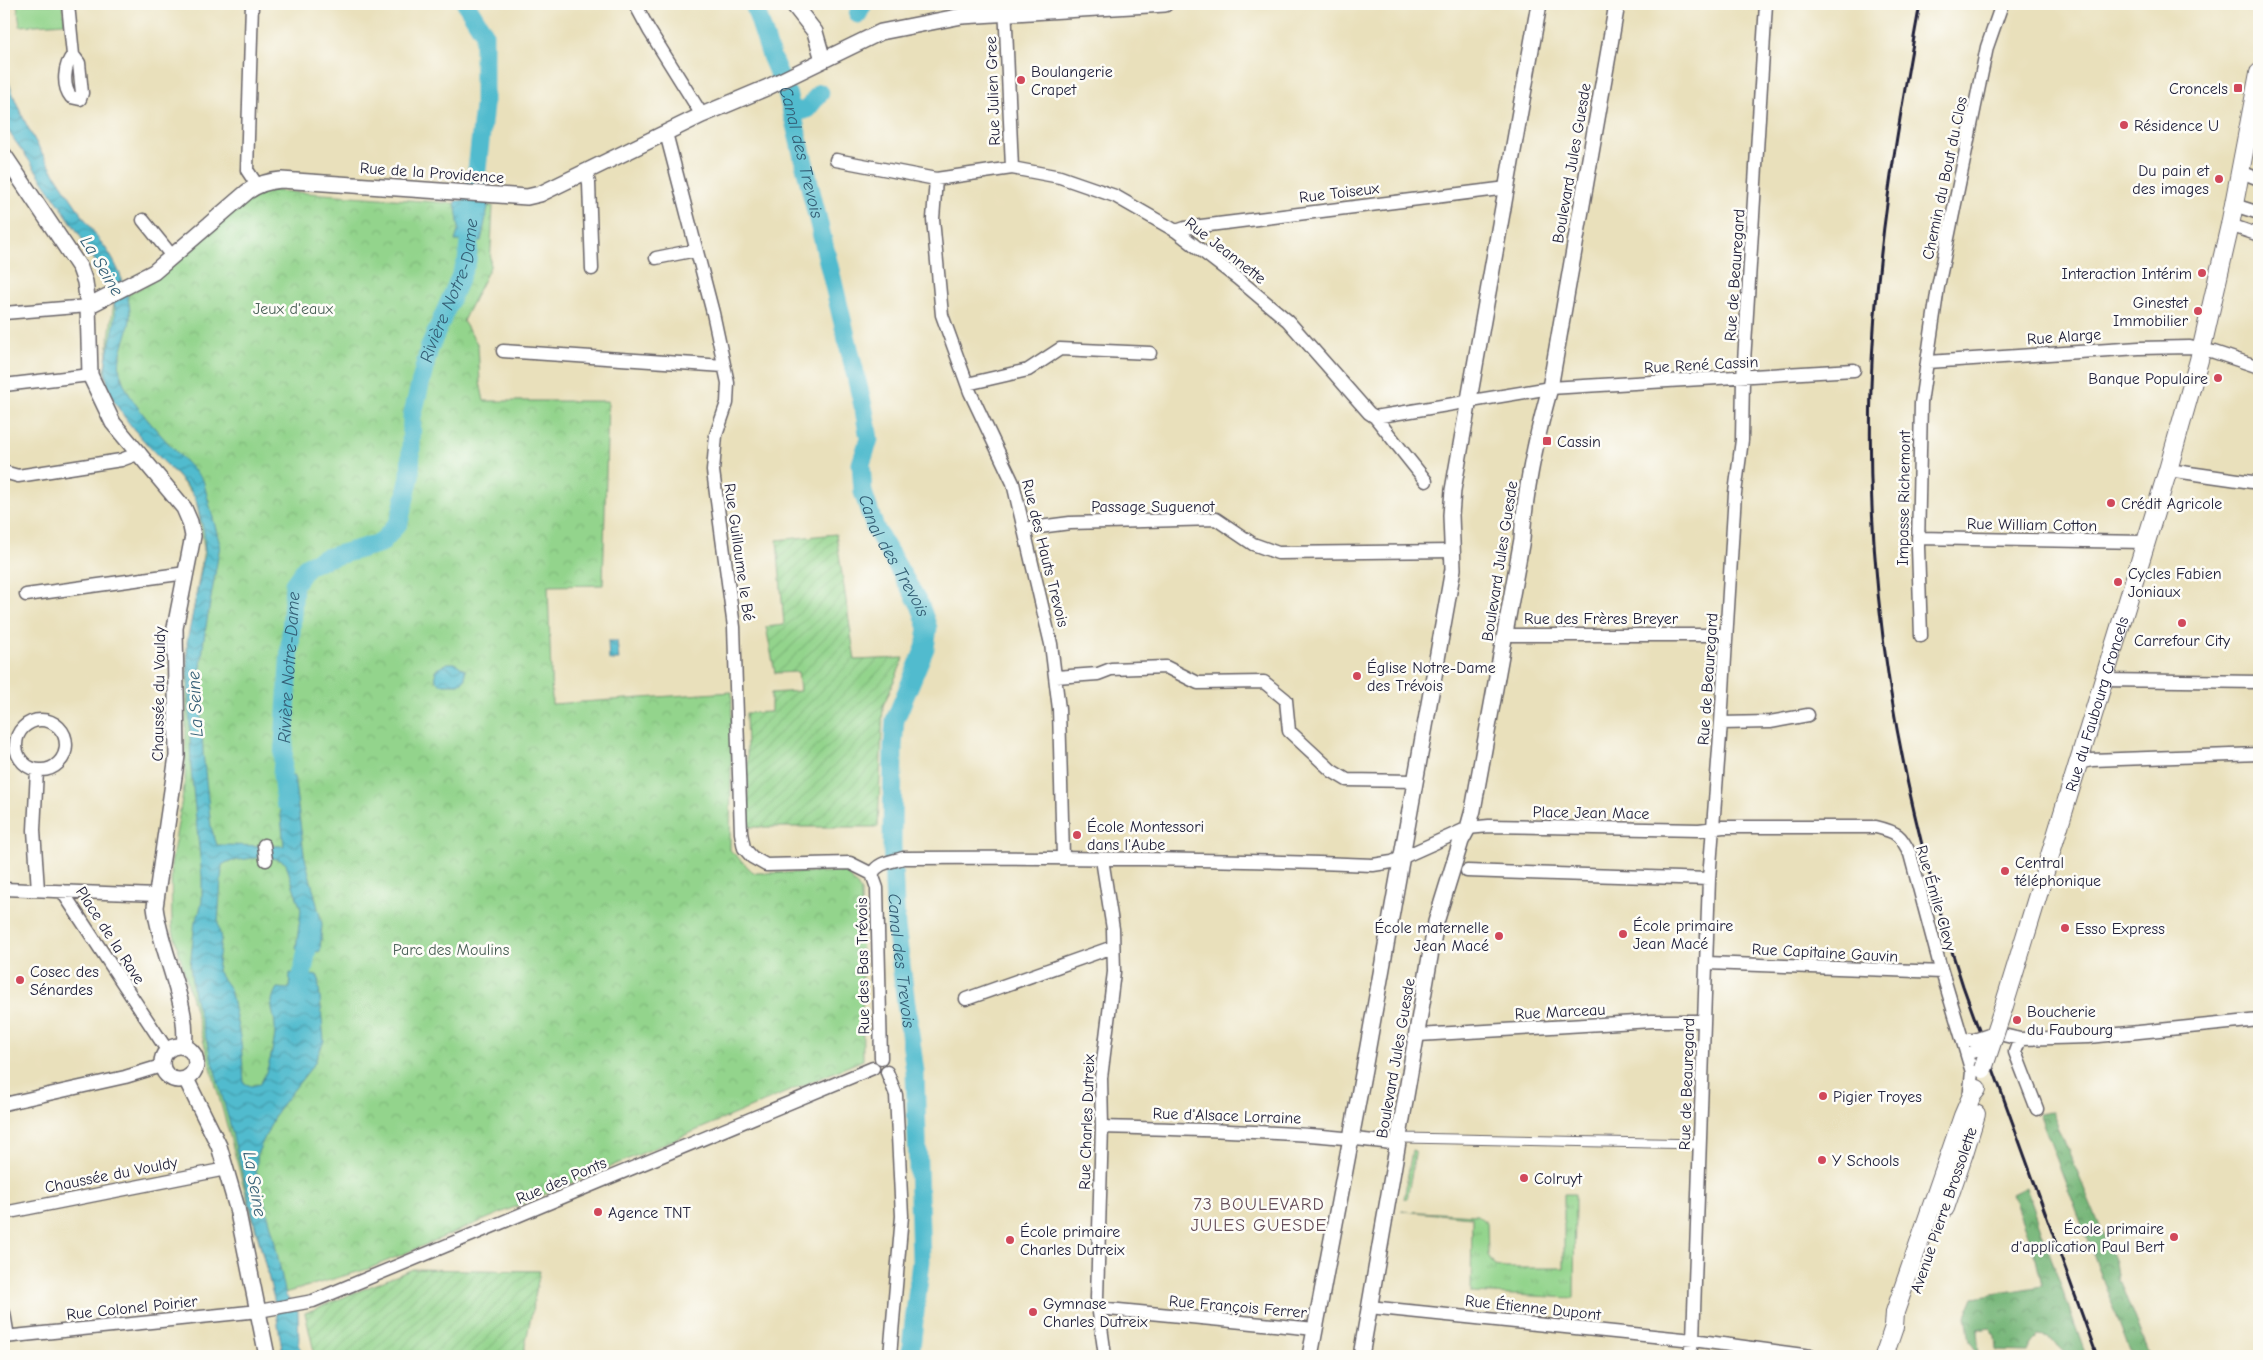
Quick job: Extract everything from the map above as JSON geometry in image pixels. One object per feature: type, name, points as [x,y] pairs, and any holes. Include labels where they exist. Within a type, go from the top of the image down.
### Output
[{"type":"main road","name":"Rue du Faubourg Croncels","points":[[1983,1069],[2004,1039],[2003,1009],[2168,470],[2202,349],[2241,172],[2259,73]]},
{"type":"main road","name":"Avenue Pierre Brossolette","points":[[1884,1356],[1894,1327],[1906,1315],[1964,1153],[1978,1102],[1974,1092],[1983,1069]]},
{"type":"street","points":[[68,4],[74,55]]},
{"type":"street","points":[[4,313],[88,306],[154,272],[257,185],[247,170],[252,4]]},
{"type":"street","points":[[635,4],[702,115]]},
{"type":"street","points":[[793,4],[815,32],[823,60]]},
{"type":"street","name":"Rue de la Providence","points":[[257,185],[282,180],[527,196],[540,194],[702,115],[766,88],[881,32],[1005,9],[1165,4]]},
{"type":"street","name":"Boulevard Jules Guesde","points":[[1310,1356],[1453,569],[1452,498],[1539,4]]},
{"type":"street","name":"Boulevard Jules Guesde","points":[[1361,1356],[1418,1035],[1436,922],[1461,841],[1468,828],[1505,635],[1522,539],[1524,512],[1536,438],[1550,388],[1617,4]]},
{"type":"street","name":"Rue de Beauregard","points":[[1689,1356],[1694,1340],[1709,879],[1722,723],[1735,493],[1742,440],[1743,378],[1766,4]]},
{"type":"street","name":"Chemin du Bout du Clos","points":[[1928,362],[1938,287],[1987,47],[2002,4]]},
{"type":"street","name":"Rue Julien Gree","points":[[1005,9],[1012,168]]},
{"type":"street","name":"Rue Guillaume le Bé","points":[[666,133],[728,383],[727,403],[716,435],[713,471],[723,559],[734,627],[741,833],[744,848],[752,857],[766,865],[850,863],[876,869]]},
{"type":"street","name":"Chaussée du Vouldy","points":[[4,155],[80,268],[85,282],[88,306],[90,375],[113,423],[174,494],[190,522],[193,536],[174,643],[177,756],[156,896],[158,928],[186,1022],[184,1046]]},
{"type":"street","name":"Rue Jeannette","points":[[836,160],[936,179],[1012,168],[1060,177],[1115,196],[1176,231],[1238,278],[1288,321],[1369,413],[1375,417],[1426,481]]},
{"type":"street","points":[[586,171],[589,183],[592,269]]},
{"type":"street","points":[[2241,172],[2259,178]]},
{"type":"street","name":"Rue des Hauts Trevois","points":[[936,179],[933,219],[942,315],[967,384],[1013,483],[1050,639],[1059,709],[1063,857]]},
{"type":"street","name":"Rue Toiseux","points":[[1176,231],[1185,228],[1507,188]]},
{"type":"street","points":[[2234,205],[2259,213]]},
{"type":"street","points":[[143,220],[172,256]]},
{"type":"street","points":[[2230,225],[2259,235]]},
{"type":"street","points":[[656,258],[696,250]]},
{"type":"street","points":[[967,384],[1028,370],[1060,348],[1150,352]]},
{"type":"street","name":"Rue Alarge","points":[[1928,362],[2139,348],[2202,349],[2259,367]]},
{"type":"street","points":[[503,351],[724,366]]},
{"type":"street","name":"Impasse Richemont","points":[[1921,636],[1918,538],[1921,403],[1928,362]]},
{"type":"street","name":"Rue René Cassin","points":[[1375,417],[1550,388],[1854,370]]},
{"type":"street","points":[[4,385],[90,375]]},
{"type":"street","points":[[4,472],[18,476],[121,460],[140,453]]},
{"type":"street","points":[[2168,470],[2259,483]]},
{"type":"street","name":"Passage Suguenot","points":[[1024,528],[1070,523],[1216,519],[1253,544],[1278,553],[1453,551]]},
{"type":"street","name":"Rue William Cotton","points":[[1918,538],[2145,542]]},
{"type":"street","points":[[26,595],[186,573]]},
{"type":"street","name":"Rue des Frères Breyer","points":[[1505,635],[1726,634]]},
{"type":"street","points":[[1056,678],[1098,674],[1112,669],[1166,667],[1198,683],[1264,682],[1286,700],[1289,731],[1332,771],[1347,780],[1415,781]]},
{"type":"street","points":[[2103,680],[2259,682]]},
{"type":"street","points":[[1722,723],[1770,722],[1808,715]]},
{"type":"street","points":[[47,721],[61,730],[66,746],[60,762],[54,767],[37,770],[23,763],[16,748],[16,740],[24,726],[31,722],[47,721]]},
{"type":"street","points":[[2077,763],[2092,760],[2259,754]]},
{"type":"street","points":[[37,770],[34,830],[38,890]]},
{"type":"street","name":"Place Jean Mace","points":[[876,869],[903,858],[1063,857],[1259,860],[1373,865],[1400,858],[1468,828],[1489,826],[1713,829]]},
{"type":"street","name":"Rue Émile Clevy","points":[[1713,829],[1723,827],[1876,827],[1890,830],[1903,838],[1910,854],[1942,972],[1967,1044],[1972,1072],[1970,1090],[1974,1092]]},
{"type":"street","points":[[264,845],[266,860]]},
{"type":"street","name":"Rue Charles Dutreix","points":[[1102,859],[1113,929],[1114,972],[1101,1078],[1102,1127],[1098,1308],[1105,1356]]},
{"type":"street","name":"Rue des Bas Trévois","points":[[876,869],[877,1063]]},
{"type":"street","points":[[1467,871],[1709,879]]},
{"type":"street","points":[[4,889],[62,891]]},
{"type":"street","name":"Place de la Rave","points":[[62,891],[156,896]]},
{"type":"street","name":"Place de la Rave","points":[[62,891],[167,1050]]},
{"type":"street","points":[[966,998],[1113,947]]},
{"type":"street","name":"Rue Capitaine Gauvin","points":[[1707,962],[1942,972]]},
{"type":"street","points":[[1967,1044],[2004,1039],[2089,1037],[2259,1020]]},
{"type":"street","name":"Rue Marceau","points":[[1418,1035],[1652,1022],[1704,1021]]},
{"type":"street","points":[[2004,1039],[2015,1052],[2037,1108]]},
{"type":"street","points":[[184,1046],[191,1050],[196,1066],[193,1074],[186,1079],[178,1081],[164,1074],[161,1066],[162,1057],[172,1047],[184,1046]]},
{"type":"street","points":[[877,1063],[876,1073],[880,1075],[887,1072],[896,1095],[902,1216],[890,1356]]},
{"type":"street","name":"Rue des Ponts","points":[[259,1311],[305,1303],[877,1063]]},
{"type":"street","points":[[4,1104],[125,1077],[161,1066]]},
{"type":"street","points":[[186,1079],[219,1146],[226,1169],[237,1208],[268,1356]]},
{"type":"street","name":"Rue d'Alsace Lorraine","points":[[1102,1127],[1288,1132],[1399,1140]]},
{"type":"street","points":[[1399,1140],[1404,1138],[1700,1144]]},
{"type":"street","name":"Chaussée du Vouldy","points":[[4,1214],[226,1169]]},
{"type":"street","name":"Rue Étienne Dupont","points":[[1369,1307],[1694,1340],[1811,1356]]},
{"type":"street","name":"Rue François Ferrer","points":[[1098,1308],[1315,1329]]},
{"type":"street","name":"Rue Colonel Poirier","points":[[4,1313],[6,1337],[259,1311]]},
{"type":"green space","points":[[17,4],[62,4],[65,23],[20,26]]},
{"type":"green space","name":"Parc des Moulins","points":[[266,190],[493,206],[490,267],[463,321],[478,345],[480,382],[484,401],[608,401],[603,585],[548,586],[552,704],[732,692],[730,850],[754,873],[846,872],[861,891],[863,1060],[368,1269],[274,1296],[172,927],[171,865],[185,781],[187,648],[204,549],[196,498],[119,408],[104,373],[114,302],[153,281],[248,200]]},
{"type":"green space","points":[[836,534],[855,660],[904,658],[883,706],[878,827],[749,827],[746,713],[771,712],[771,693],[800,691],[798,672],[775,673],[766,627],[784,625],[777,540]]},
{"type":"green space","points":[[2052,1112],[2115,1262],[2118,1282],[2120,1282],[2149,1356],[2132,1356],[2039,1113]]},
{"type":"green space","points":[[1412,1150],[1415,1151],[1415,1154],[1407,1199],[1404,1199]]},
{"type":"green space","points":[[2026,1187],[2086,1356],[2068,1356],[2055,1343],[2038,1337],[2032,1343],[2028,1352],[1996,1351],[1995,1336],[1989,1327],[1977,1329],[1979,1356],[1970,1341],[1966,1316],[1974,1297],[2042,1286],[2036,1259],[2012,1194]]},
{"type":"green space","points":[[1564,1194],[1575,1194],[1574,1298],[1471,1293],[1472,1217],[1401,1211],[1477,1215],[1487,1223],[1488,1255],[1495,1266],[1505,1268],[1564,1268]]},
{"type":"green space","points":[[413,1269],[540,1271],[523,1356],[315,1356],[305,1313]]},
{"type":"water","name":"La Seine","points":[[4,65],[20,111],[31,134],[58,178],[111,256],[121,277],[130,310],[130,320],[119,364],[127,391],[146,418],[203,480],[220,545],[204,638],[200,677],[203,753],[211,827],[217,845],[284,846],[277,778],[294,776],[304,854],[322,924],[320,952],[296,949],[301,910],[286,864],[274,858],[227,862],[222,865],[218,923],[221,940],[217,971],[230,989],[241,1042],[244,1083],[251,1086],[260,1084],[270,1059],[275,1032],[272,1000],[277,988],[289,989],[290,973],[318,976],[324,1041],[314,1064],[277,1111],[258,1152],[256,1171],[273,1234],[286,1296],[298,1311],[299,1344],[303,1356],[283,1356],[274,1299],[229,1121],[194,996],[190,967],[195,921],[202,901],[202,877],[191,769],[187,642],[205,552],[204,532],[196,500],[189,488],[138,434],[113,399],[107,384],[106,370],[115,322],[113,299],[86,246],[65,212],[12,137],[4,122]]},
{"type":"water","points":[[468,175],[488,177],[489,202],[481,241],[455,241],[459,228],[455,201],[464,200]]},
{"type":"water","points":[[608,641],[617,641],[619,660],[609,660]]},
{"type":"water","points":[[448,663],[455,663],[465,670],[465,680],[459,684],[440,684],[436,681],[435,670]]},
{"type":"waterway","name":"Rivière Notre-Dame","points":[[285,802],[282,775],[294,584],[307,566],[323,559],[381,543],[399,522],[410,477],[412,417],[429,349],[467,261],[484,106],[484,33],[466,4]]},
{"type":"waterway","name":"Canal des Trevois","points":[[754,4],[771,56],[788,96],[864,410],[869,439],[861,464],[863,492],[875,528],[920,605],[928,628],[925,648],[895,720],[893,747],[892,845],[896,926],[915,1072],[921,1261],[910,1356]]},
{"type":"waterway","points":[[858,14],[863,4]]},
{"type":"waterway","points":[[792,114],[807,109],[820,93]]},
{"type":"waterway","name":"Rivière Notre-Dame","points":[[298,998],[311,927]]},
{"type":"railway","points":[[1920,4],[1888,194],[1873,338],[1871,464],[1874,540],[1880,615],[1890,690],[1904,764],[1920,838],[1940,912],[1963,986],[2097,1356]]},
{"type":"place","name":"Boulangerie Crapet","points":[[1021,80]]},
{"type":"place","name":"Croncels","points":[[2238,88]]},
{"type":"place","name":"Résidence U","points":[[2124,125]]},
{"type":"place","name":"Du pain et des images","points":[[2219,179]]},
{"type":"place","name":"Interaction Intérim","points":[[2202,273]]},
{"type":"place","name":"Ginestet Immobilier","points":[[2198,311]]},
{"type":"place","name":"Banque Populaire","points":[[2218,378]]},
{"type":"place","name":"Cassin","points":[[1547,441]]},
{"type":"place","name":"Crédit Agricole","points":[[2111,503]]},
{"type":"place","name":"Cycles Fabien Joniaux","points":[[2118,582]]},
{"type":"place","name":"Carrefour City","points":[[2182,623]]},
{"type":"place","name":"Église Notre-Dame des Trévois","points":[[1357,676]]},
{"type":"place","name":"École Montessori dans l'Aube","points":[[1077,835]]},
{"type":"place","name":"Central téléphonique","points":[[2005,871]]},
{"type":"place","name":"Esso Express","points":[[2065,928]]},
{"type":"place","name":"École primaire Jean Macé","points":[[1623,934]]},
{"type":"place","name":"École maternelle Jean Macé","points":[[1499,936]]},
{"type":"place","name":"Cosec des Sénardes","points":[[20,980]]},
{"type":"place","name":"Boucherie du Faubourg","points":[[2017,1020]]},
{"type":"place","name":"Pigier Troyes","points":[[1823,1096]]},
{"type":"place","name":"Y Schools","points":[[1822,1160]]},
{"type":"place","name":"Colruyt","points":[[1524,1178]]},
{"type":"place","name":"Agence TNT","points":[[598,1212]]},
{"type":"place","name":"École primaire d'application Paul Bert","points":[[2174,1237]]},
{"type":"place","name":"École primaire Charles Dutreix","points":[[1010,1240]]},
{"type":"place","name":"Gymnase Charles Dutreix","points":[[1033,1312]]},
{"type":"district","name":"73 BOULEVARD JULES GUESDE","points":[[1259,1214]]},
{"type":"park label","name":"Jeux d'eaux","points":[[293,308]]}]
